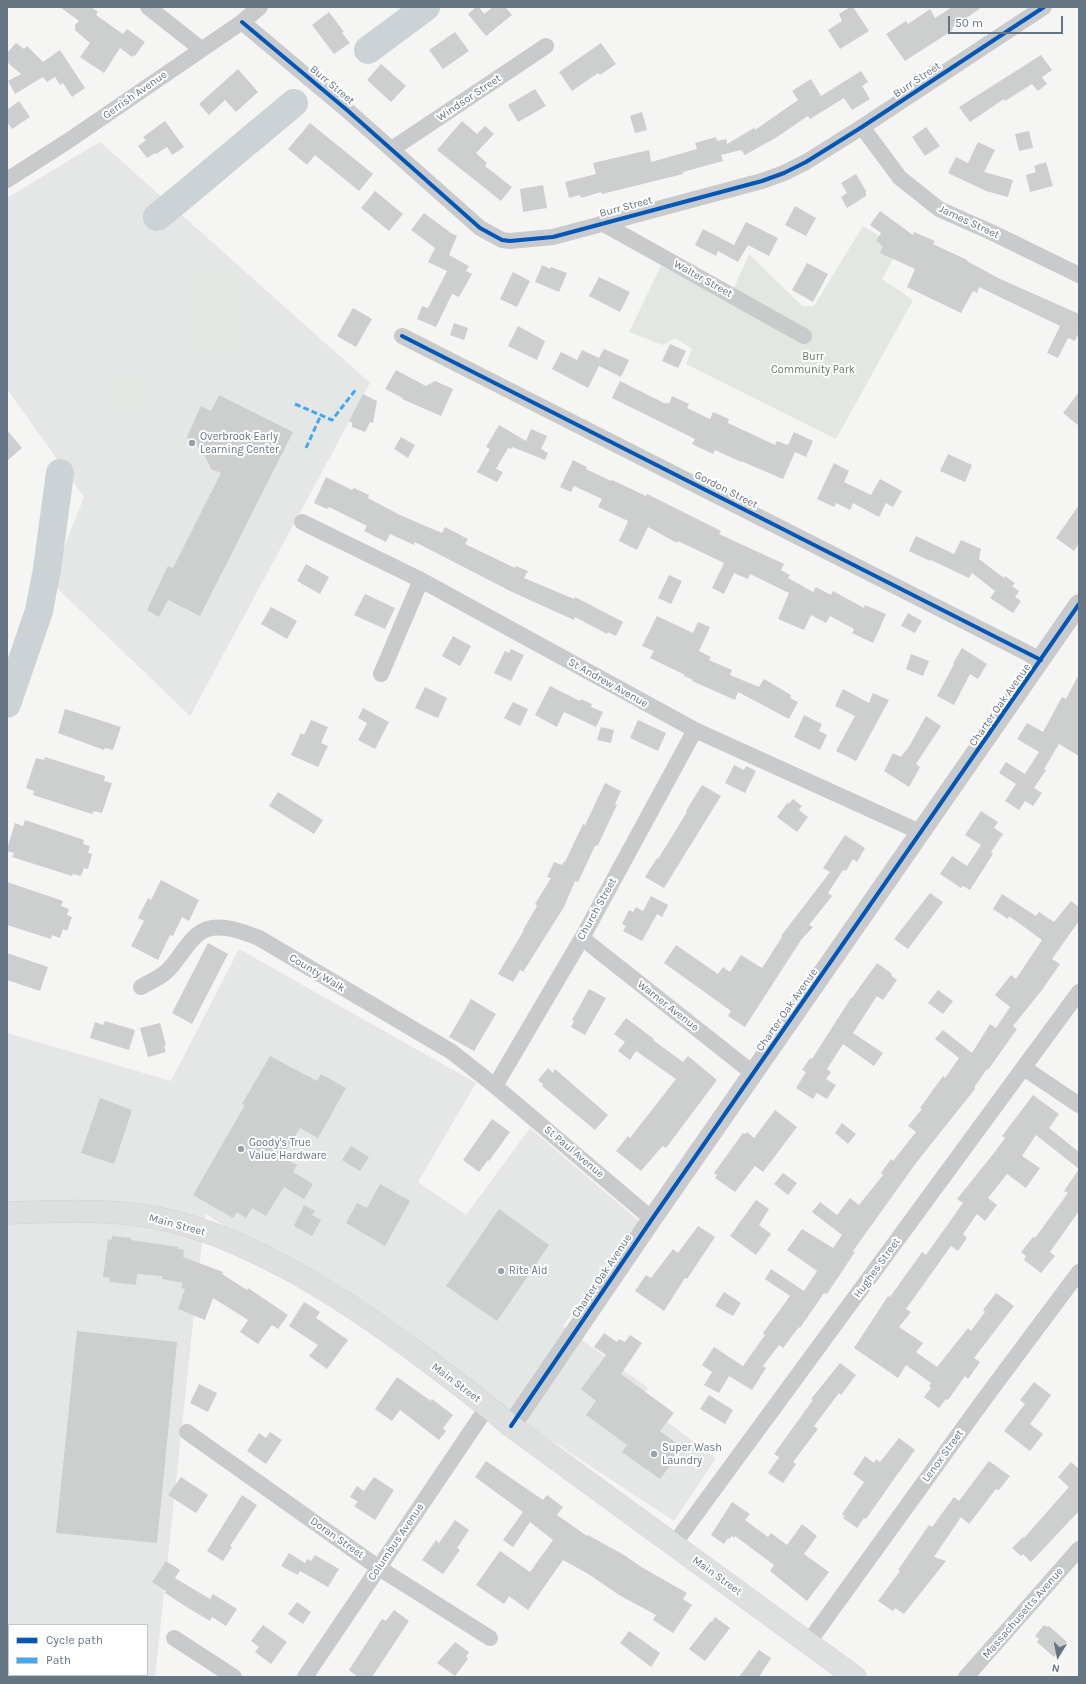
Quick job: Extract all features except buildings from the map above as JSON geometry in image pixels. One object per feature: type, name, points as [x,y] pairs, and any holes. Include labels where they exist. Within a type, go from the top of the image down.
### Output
[{"type":"main road","name":"Main Street","points":[[7,1213],[103,1211],[139,1215],[174,1222],[230,1241],[261,1255],[345,1302],[384,1328],[488,1406],[511,1426],[855,1677]]},
{"type":"street","points":[[148,7],[201,49]]},
{"type":"street","name":"Gerrish Avenue","points":[[7,180],[68,141],[242,22],[260,7]]},
{"type":"street","name":"Burr Street","points":[[242,22],[347,110],[480,228],[502,240],[521,241],[553,237],[767,179],[784,173],[806,162],[862,127],[1044,7]]},
{"type":"street","name":"Windsor Street","points":[[392,150],[546,46]]},
{"type":"street","name":"James Street","points":[[862,127],[900,178],[939,209],[993,233],[1079,275]]},
{"type":"street","name":"Walter Street","points":[[602,223],[804,336]]},
{"type":"street","name":"Gordon Street","points":[[402,336],[1041,660]]},
{"type":"street","name":"St Andrew Avenue","points":[[302,522],[421,580],[695,730],[920,832]]},
{"type":"street","points":[[381,674],[421,580]]},
{"type":"street","name":"Charter Oak Avenue","points":[[511,1426],[652,1219],[754,1074],[920,832],[939,808],[1079,604]]},
{"type":"street","name":"Church Street","points":[[495,1086],[582,938],[695,730]]},
{"type":"street","name":"County Walk","points":[[141,987],[167,972],[197,935],[206,930],[226,928],[244,932],[259,938],[452,1052],[495,1086]]},
{"type":"street","name":"Warner Avenue","points":[[582,938],[754,1074]]},
{"type":"street","name":"Hughes Street","points":[[674,1544],[1079,992]]},
{"type":"street","points":[[1024,1068],[1079,1105]]},
{"type":"street","name":"St Paul Avenue","points":[[495,1086],[652,1219]]},
{"type":"street","name":"Lenox Street","points":[[808,1643],[985,1398],[1079,1272]]},
{"type":"street","name":"Columbus Avenue","points":[[305,1677],[488,1406]]},
{"type":"street","name":"Doran Street","points":[[187,1432],[379,1568],[490,1638]]},
{"type":"street","name":"Massachusetts Avenue","points":[[966,1677],[1079,1549]]},
{"type":"street","points":[[174,1638],[234,1677]]},
{"type":"shaded area","name":"Overbrook Early Learning Center","points":[[100,142],[370,383],[190,716],[54,585],[61,555],[84,497],[7,389],[7,198]]},
{"type":"shaded area","points":[[239,949],[476,1083],[418,1182],[466,1215],[530,1128],[639,1221],[563,1326],[648,1388],[640,1402],[716,1458],[674,1521],[206,1214],[155,1677],[7,1677],[7,1033],[171,1081]]},
{"type":"green space","name":"Burr Community Park","points":[[863,226],[899,248],[882,279],[913,300],[836,439],[686,364],[692,349],[675,338],[663,345],[629,332],[661,266],[729,299],[749,254],[802,306],[814,306]]},
{"type":"green space","points":[[233,267],[241,351],[199,355],[191,271]]},
{"type":"green space","points":[[117,372],[144,379],[136,413],[109,407]]},
{"type":"waterway","points":[[368,50],[426,7]]},
{"type":"waterway","points":[[157,217],[294,103]]},
{"type":"waterway","points":[[7,704],[39,611],[47,569],[60,473]]},
{"type":"marked path","points":[[295,404],[332,420],[357,388]]},
{"type":"marked path","points":[[306,448],[321,415]]},
{"type":"cycle path","points":[[242,22],[347,110],[480,228],[502,240],[510,241],[553,237],[762,181],[784,173],[806,162],[862,127],[1044,7]]},
{"type":"cycle path","points":[[402,336],[1041,660]]},
{"type":"cycle path","points":[[511,1426],[652,1219],[1079,604]]},
{"type":"place","name":"Overbrook Early Learning Center","points":[[192,443]]},
{"type":"place","name":"Goody's True Value Hardware","points":[[241,1149]]},
{"type":"place","name":"Rite Aid","points":[[501,1271]]},
{"type":"place","name":"Super Wash Laundry","points":[[654,1454]]}]
